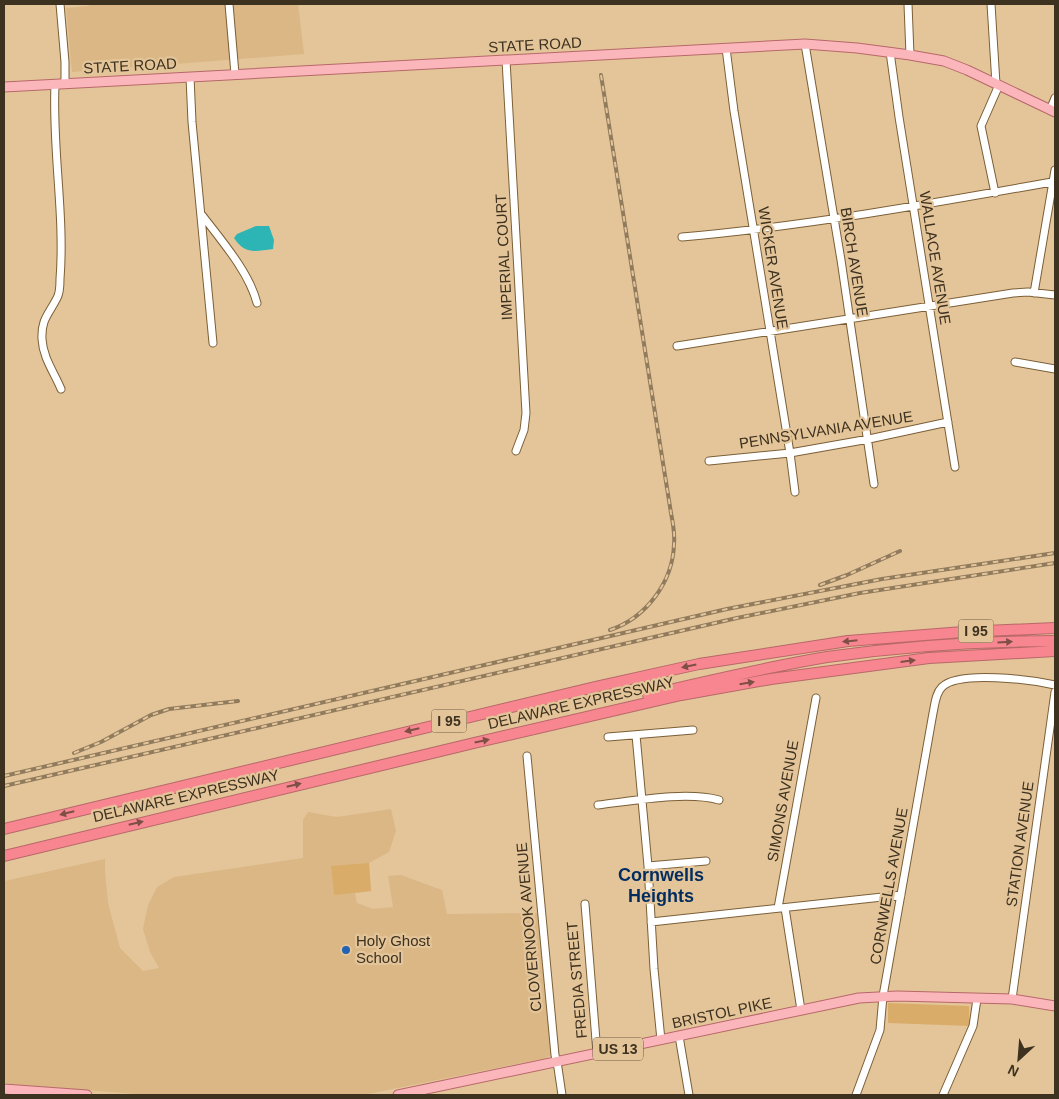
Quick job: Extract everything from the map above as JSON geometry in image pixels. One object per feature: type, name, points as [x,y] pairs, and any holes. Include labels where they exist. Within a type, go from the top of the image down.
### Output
[{"type":"highway","name":"DELAWARE EXPRESSWAY","points":[[4,828],[576,691],[699,664],[848,641],[932,634],[1054,628]]},
{"type":"highway","name":"DELAWARE EXPRESSWAY","points":[[4,856],[512,734],[551,718],[735,674],[858,653],[920,647],[1052,646]]},
{"type":"main road","name":"STATE ROAD","points":[[4,87],[806,44],[932,58],[955,65],[1052,111]]},
{"type":"main road","name":"BRISTOL PIKE","points":[[398,1095],[847,1000],[883,996],[1012,999],[1055,1006]]},
{"type":"main road","points":[[4,1089],[87,1095]]},
{"type":"street","points":[[60,4],[65,62],[54,114],[61,220],[60,280],[59,295],[44,321],[42,339],[45,358],[61,389]]},
{"type":"street","points":[[229,4],[235,74]]},
{"type":"street","points":[[908,4],[910,55]]},
{"type":"street","points":[[991,4],[997,85],[981,126],[995,193]]},
{"type":"street","name":"BIRCH AVENUE","points":[[806,44],[869,439],[874,484]]},
{"type":"street","name":"WICKER AVENUE","points":[[726,48],[730,89],[795,492]]},
{"type":"street","name":"WALLACE AVENUE","points":[[890,52],[954,468]]},
{"type":"street","name":"IMPERIAL COURT","points":[[506,60],[526,413],[524,430],[516,451]]},
{"type":"street","points":[[190,77],[213,344]]},
{"type":"street","points":[[1052,111],[1055,98]]},
{"type":"street","points":[[1034,293],[1055,170]]},
{"type":"street","points":[[682,237],[754,230],[995,193],[1052,182]]},
{"type":"street","points":[[201,213],[245,274],[252,286],[257,303]]},
{"type":"street","points":[[677,346],[1013,293],[1055,295]]},
{"type":"street","points":[[1016,362],[1055,368]]},
{"type":"street","name":"PENNSYLVANIA AVENUE","points":[[709,461],[790,453],[948,422]]},
{"type":"street","name":"CORNWELLS AVENUE","points":[[856,1095],[880,1030],[883,996],[937,696],[942,687],[958,679],[991,678],[1055,685]]},
{"type":"street","name":"STATION AVENUE","points":[[1012,999],[1055,692]]},
{"type":"street","name":"SIMONS AVENUE","points":[[801,1010],[782,908],[816,698]]},
{"type":"street","points":[[608,737],[693,730]]},
{"type":"street","points":[[636,735],[661,1040]]},
{"type":"street","name":"CLOVERNOOK AVENUE","points":[[527,756],[555,1055],[562,1095]]},
{"type":"street","points":[[598,805],[697,796],[719,800]]},
{"type":"street","points":[[648,866],[706,861]]},
{"type":"street","points":[[651,922],[901,895]]},
{"type":"street","name":"FREDIA STREET","points":[[585,904],[597,1053]]},
{"type":"street","points":[[943,1095],[973,1026],[977,999]]},
{"type":"street","points":[[679,1036],[689,1095]]},
{"type":"shaded area","points":[[89,4],[298,4],[304,54],[72,72],[66,8],[89,6]]},
{"type":"shaded area","name":"Holy Ghost School","points":[[391,809],[396,831],[389,852],[369,863],[371,891],[355,893],[357,903],[373,909],[393,907],[388,876],[401,875],[442,890],[447,914],[539,913],[551,1055],[546,1058],[363,1095],[149,1095],[9,1084],[4,1082],[4,881],[105,859],[108,903],[120,948],[143,971],[159,968],[150,952],[143,929],[148,905],[157,887],[174,877],[303,858],[303,820],[308,812],[337,817]]},
{"type":"shaded area","points":[[369,863],[371,891],[334,895],[331,866]]},
{"type":"shaded area","points":[[888,1003],[969,1006],[969,1026],[888,1023]]},
{"type":"water","points":[[256,226],[269,226],[274,240],[273,249],[251,251],[242,247],[234,238],[237,234]]},
{"type":"railway","points":[[601,75],[674,536],[669,572],[655,597],[635,617],[610,630]]},
{"type":"railway","points":[[820,585],[900,551]]},
{"type":"railway","points":[[4,776],[727,609],[882,579],[1055,553]]},
{"type":"railway","points":[[4,786],[737,618],[860,593],[1055,563]]},
{"type":"railway","points":[[74,753],[101,742],[151,715],[169,709],[238,701]]},
{"type":"place","name":"Holy Ghost School","points":[[346,950]]},
{"type":"district","name":"Cornwells Heights","points":[[661,885]]}]
